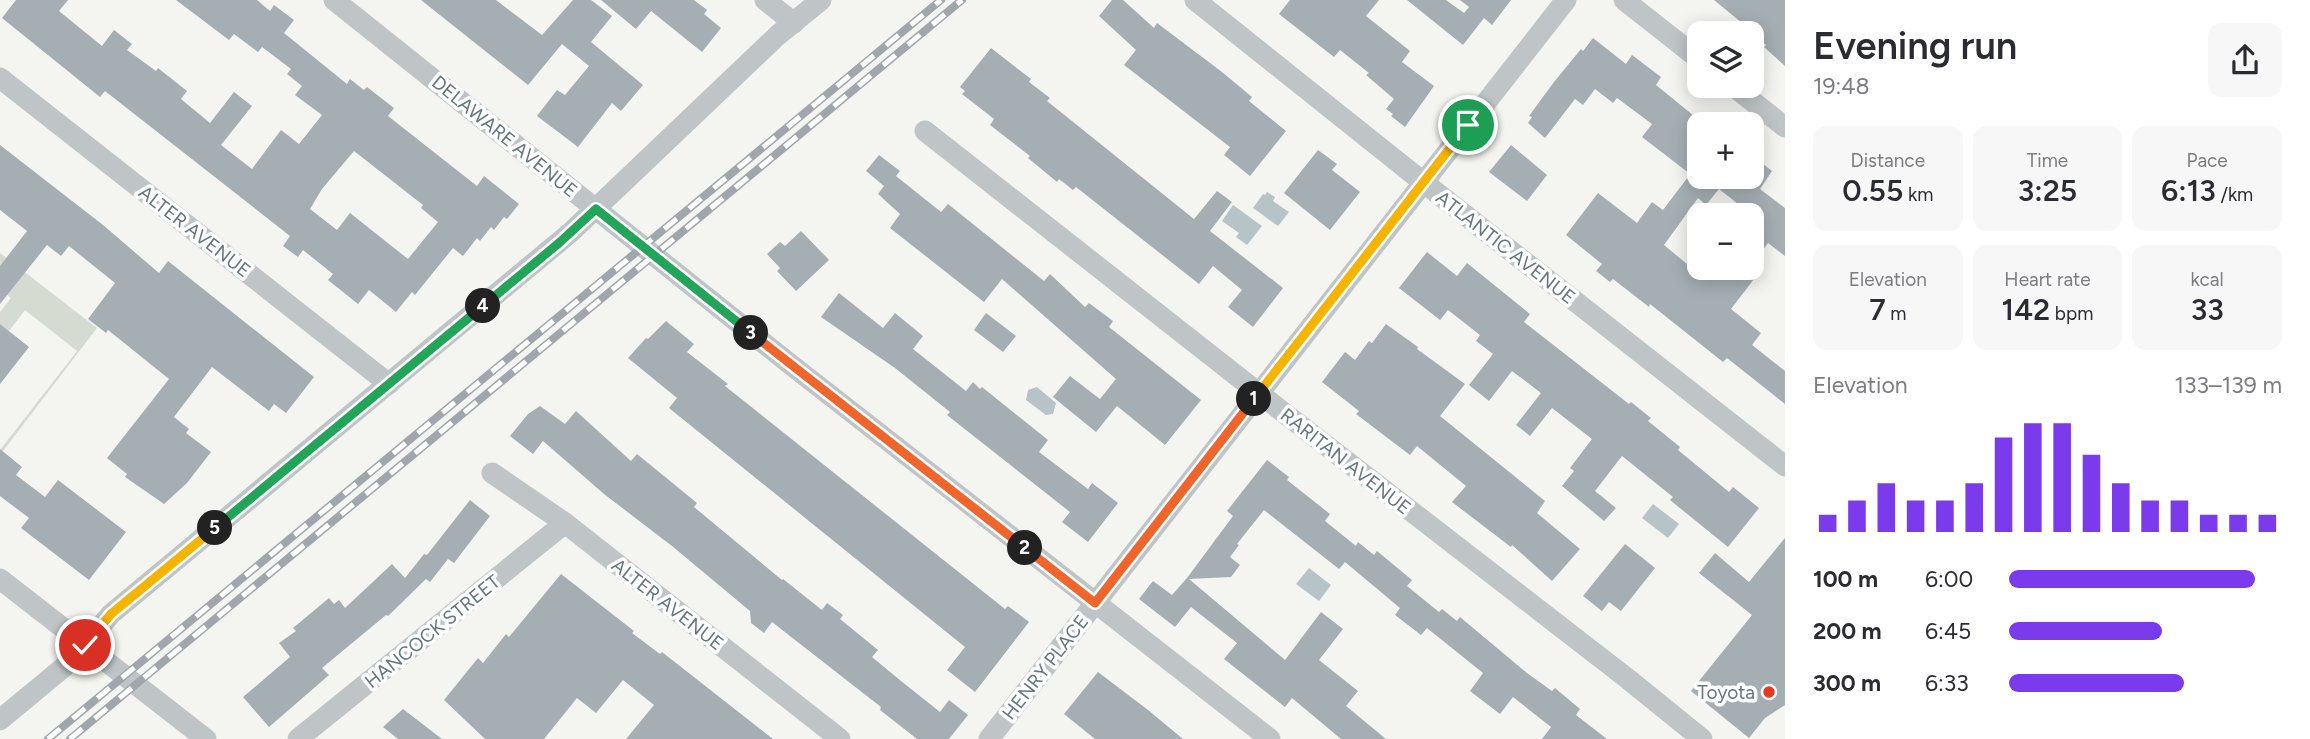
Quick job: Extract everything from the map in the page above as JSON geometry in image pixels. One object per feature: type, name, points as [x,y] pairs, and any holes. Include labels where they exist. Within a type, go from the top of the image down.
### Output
[{"type":"street","name":"DELAWARE AVENUE","points":[[334,0],[1270,739]]},
{"type":"street","points":[[765,0],[794,23]]},
{"type":"street","points":[[0,720],[70,662],[111,614],[559,243],[821,0]]},
{"type":"street","name":"ATLANTIC AVENUE","points":[[1195,0],[1785,466]]},
{"type":"street","name":"HENRY PLACE","points":[[989,739],[1566,0]]},
{"type":"street","points":[[1624,0],[1687,50]]},
{"type":"street","name":"ALTER AVENUE","points":[[0,78],[389,384]]},
{"type":"street","points":[[1748,98],[1785,127]]},
{"type":"street","name":"RARITAN AVENUE","points":[[925,131],[1702,739]]},
{"type":"street","name":"ALTER AVENUE","points":[[492,473],[565,523],[840,739]]},
{"type":"street","name":"HANCOCK STREET","points":[[298,739],[565,523]]},
{"type":"street","points":[[0,579],[206,739]]},
{"type":"shaded area","points":[[1267,192],[1275,197],[1273,201],[1289,212],[1278,226],[1253,208]]},
{"type":"shaded area","points":[[1233,205],[1262,226],[1247,245],[1236,237],[1239,233],[1222,221]]},
{"type":"shaded area","points":[[0,253],[97,328],[0,455],[0,450],[77,351],[25,310],[9,331],[0,324],[0,312],[11,298],[0,289]]},
{"type":"shaded area","points":[[1037,387],[1056,403],[1053,414],[1046,415],[1026,400],[1028,390]]},
{"type":"shaded area","points":[[1653,504],[1679,524],[1668,538],[1642,518]]},
{"type":"shaded area","points":[[1309,568],[1331,585],[1319,601],[1296,584]]},
{"type":"building","points":[[16,0],[68,0],[59,11],[102,46],[114,30],[132,44],[127,50],[156,71],[158,68],[187,91],[181,99],[210,123],[234,92],[252,106],[221,145],[252,169],[281,130],[299,144],[322,115],[295,95],[302,86],[287,74],[291,69],[262,47],[258,52],[234,34],[229,40],[176,0],[257,0],[270,11],[274,5],[294,20],[284,33],[347,84],[350,79],[364,90],[367,87],[394,108],[388,116],[477,186],[484,176],[519,204],[494,230],[491,227],[480,241],[477,238],[463,256],[453,248],[415,295],[412,292],[396,312],[369,290],[358,304],[328,280],[333,274],[303,250],[298,257],[283,246],[290,236],[105,91],[100,97],[2,18]],"holes":[[[354,151],[423,205],[421,208],[438,222],[408,259],[350,213],[337,230],[310,209],[322,189]]]},
{"type":"building","points":[[421,0],[496,0],[542,35],[573,0],[591,0],[612,16],[591,42],[643,85],[621,111],[612,103],[578,147],[537,116],[557,90],[565,95],[589,66],[562,44],[528,85]]},
{"type":"building","points":[[601,0],[694,0],[707,10],[704,14],[721,28],[702,52],[651,11],[636,29]]},
{"type":"building","points":[[1112,0],[1123,0],[1154,28],[1157,23],[1252,97],[1249,101],[1286,131],[1250,176],[1224,155],[1230,147],[1124,65],[1136,50],[1099,16]]},
{"type":"building","points":[[1290,0],[1379,0],[1366,16],[1410,51],[1402,62],[1434,86],[1405,127],[1386,109],[1394,99],[1366,75],[1369,73],[1340,50],[1334,57],[1279,14]]},
{"type":"building","points":[[1407,0],[1446,0],[1464,13],[1469,7],[1460,0],[1511,0],[1492,25],[1484,18],[1463,45]]},
{"type":"building","points":[[1714,0],[1785,0],[1785,66],[1764,47],[1764,21],[1740,21]]},
{"type":"building","points":[[1593,38],[1626,64],[1632,55],[1661,77],[1656,85],[1689,112],[1687,112],[1687,172],[1642,137],[1652,124],[1617,98],[1613,103],[1595,89],[1583,105],[1575,99],[1545,138],[1528,123],[1532,117],[1529,116],[1554,82],[1581,49],[1583,51]]},
{"type":"building","points":[[991,48],[1031,79],[1029,82],[1050,98],[1047,101],[1194,219],[1217,191],[1232,202],[1210,231],[1283,288],[1253,327],[1228,307],[1242,290],[1213,266],[1199,284],[1076,187],[1073,190],[1059,179],[1057,182],[1028,158],[1030,156],[990,125],[994,119],[962,94],[965,91],[960,87]]},
{"type":"building","points":[[0,145],[103,225],[159,273],[168,261],[314,377],[286,413],[274,404],[269,411],[212,367],[174,417],[189,429],[186,433],[211,452],[187,483],[164,504],[125,477],[127,474],[107,458],[169,379],[108,330],[106,333],[88,319],[115,283],[69,246],[61,256],[47,245],[0,304],[0,266],[27,231],[0,210]]},
{"type":"building","points":[[1511,145],[1547,175],[1527,201],[1489,172]]},
{"type":"building","points":[[1318,150],[1337,164],[1332,170],[1360,192],[1330,230],[1284,193]]},
{"type":"building","points":[[879,155],[900,171],[896,176],[941,212],[948,204],[1044,281],[1050,274],[1085,307],[1089,303],[1113,321],[1109,327],[1201,400],[1165,445],[1117,406],[1096,432],[1053,397],[1070,376],[1100,399],[1116,379],[1002,279],[984,302],[890,228],[900,214],[878,194],[884,186],[866,171]]},
{"type":"building","points":[[1764,165],[1772,171],[1764,183]]},
{"type":"building","points":[[1687,178],[1687,189],[1719,189],[1708,203],[1698,198],[1694,203],[1687,203],[1687,213],[1664,245],[1687,264],[1687,280],[1753,280],[1731,309],[1761,333],[1752,345],[1785,371],[1785,404],[1727,358],[1723,362],[1650,304],[1649,307],[1613,279],[1610,282],[1596,271],[1602,264],[1566,235],[1598,193],[1637,223],[1652,202],[1663,210]]},
{"type":"building","points":[[1719,189],[1760,189],[1785,208],[1785,256],[1768,243],[1764,248],[1764,203],[1737,203]]},
{"type":"building","points":[[801,231],[829,260],[796,291],[777,271],[780,268],[767,254],[780,242],[785,246]]},
{"type":"building","points":[[1427,252],[1457,276],[1467,263],[1530,314],[1524,322],[1651,418],[1648,421],[1680,447],[1678,450],[1729,492],[1733,487],[1759,508],[1728,547],[1670,500],[1673,497],[1622,456],[1595,491],[1616,508],[1604,521],[1562,486],[1574,471],[1570,468],[1592,439],[1552,408],[1530,436],[1516,425],[1541,393],[1512,371],[1489,401],[1469,385],[1493,354],[1476,341],[1480,335],[1448,310],[1440,320],[1399,288]]},
{"type":"building","points":[[839,293],[883,328],[895,313],[923,336],[913,349],[966,391],[973,382],[980,389],[982,387],[1048,440],[1039,452],[1088,489],[1092,483],[1118,503],[1088,542],[1062,522],[1070,512],[947,415],[950,412],[895,368],[821,317]]},
{"type":"building","points":[[986,313],[1016,336],[1003,352],[974,330]]},
{"type":"building","points":[[666,321],[694,344],[687,352],[728,384],[725,386],[1005,609],[1008,606],[1029,622],[975,692],[947,670],[965,647],[669,408],[677,398],[628,358]]},
{"type":"building","points":[[0,324],[29,347],[0,384]]},
{"type":"building","points":[[1386,324],[1465,384],[1440,416],[1545,501],[1537,513],[1580,549],[1552,581],[1512,545],[1511,547],[1452,502],[1466,486],[1417,446],[1410,455],[1356,414],[1359,411],[1322,382],[1345,352],[1355,360]]},
{"type":"building","points":[[540,406],[565,424],[576,411],[631,461],[637,454],[697,503],[694,507],[782,580],[822,610],[827,603],[843,615],[840,619],[878,650],[872,657],[940,712],[949,700],[968,715],[949,739],[917,739],[880,710],[881,707],[772,622],[764,633],[751,623],[750,611],[604,494],[543,441],[533,454],[510,436],[528,414]]},
{"type":"building","points":[[0,449],[22,467],[16,475],[45,497],[58,480],[126,532],[89,580],[21,528],[29,518],[0,496]]},
{"type":"building","points":[[1267,460],[1289,477],[1287,480],[1330,514],[1325,521],[1356,546],[1358,542],[1374,555],[1377,551],[1412,580],[1407,586],[1439,612],[1442,609],[1457,621],[1460,617],[1527,673],[1552,691],[1555,688],[1580,709],[1576,715],[1607,739],[1542,739],[1551,727],[1513,697],[1500,714],[1470,691],[1483,673],[1427,628],[1421,635],[1395,615],[1400,608],[1345,562],[1339,569],[1264,510],[1230,557],[1240,565],[1231,577],[1189,579],[1285,660],[1321,612],[1343,629],[1319,660],[1358,691],[1346,706],[1386,739],[1341,739],[1292,698],[1285,707],[1224,659],[1237,643],[1191,607],[1175,627],[1139,599],[1153,581],[1172,595],[1233,516],[1227,511]]},
{"type":"building","points":[[470,500],[490,516],[454,563],[448,559],[430,582],[426,579],[388,616],[322,668],[329,675],[269,727],[243,697],[290,657],[279,643],[296,631],[293,628],[329,598],[334,604],[339,600],[345,608],[392,564],[405,578],[424,554],[427,555]]},
{"type":"building","points":[[1785,538],[1785,705],[1765,718],[1749,738],[1691,691],[1752,615],[1699,573],[1715,553],[1749,582]]},
{"type":"building","points":[[1625,544],[1655,568],[1621,611],[1609,602],[1602,611],[1583,596]]},
{"type":"building","points":[[561,574],[634,631],[632,633],[660,654],[662,652],[773,739],[626,739],[654,705],[623,680],[596,713],[577,698],[544,739],[485,739],[444,700],[478,658],[483,663],[506,634],[509,637]]},
{"type":"building","points":[[1098,672],[1183,739],[1095,739],[1064,714]]},
{"type":"building","points":[[403,709],[442,739],[398,739],[383,727]]},
{"type":"railway","points":[[48,739],[941,0]]},
{"type":"railway","points":[[70,739],[962,0]]},
{"type":"place","name":"Toyota","points":[[1769,692]]},
{"type":"route","points":[[85,645],[111,614],[559,243],[596,209],[1095,603],[1468,125]]}]
